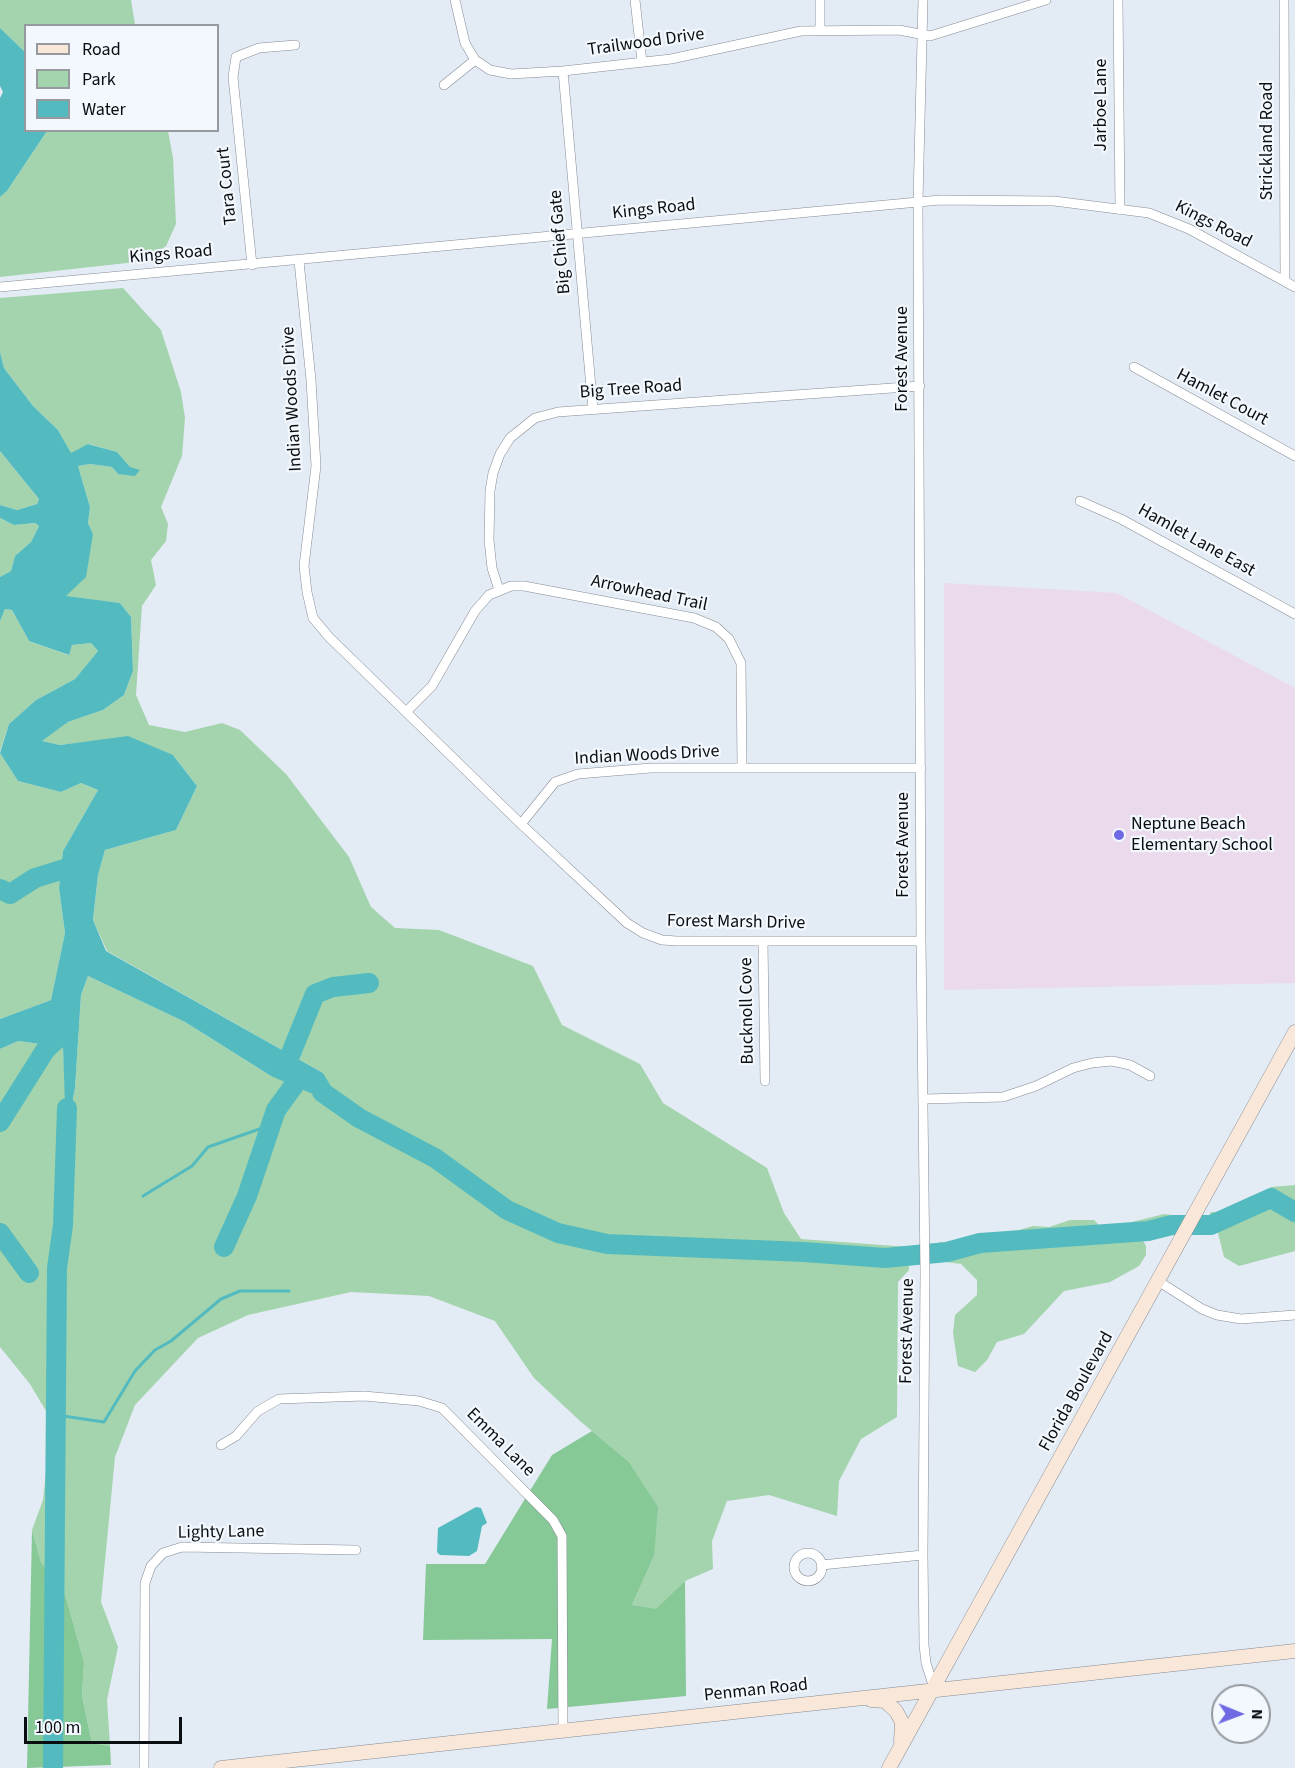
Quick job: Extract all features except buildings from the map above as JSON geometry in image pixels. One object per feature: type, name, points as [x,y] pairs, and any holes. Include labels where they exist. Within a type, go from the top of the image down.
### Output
[{"type":"street","points":[[444,85],[475,60],[465,43],[455,0]]},
{"type":"street","points":[[635,0],[642,62]]},
{"type":"street","points":[[820,0],[820,30]]},
{"type":"street","name":"Forest Avenue","points":[[923,0],[918,201],[921,941],[926,1272],[923,1555],[925,1654],[935,1689]]},
{"type":"street","points":[[922,36],[1046,0]]},
{"type":"street","name":"Jarboe Lane","points":[[1118,0],[1120,210]]},
{"type":"street","name":"Strickland Road","points":[[1284,0],[1285,281]]},
{"type":"street","name":"Trailwood Drive","points":[[475,60],[490,70],[511,74],[563,71],[671,59],[770,37],[820,30],[899,30],[922,36]]},
{"type":"street","name":"Tara Court","points":[[252,265],[233,77],[236,57],[259,48],[295,45]]},
{"type":"street","name":"Big Chief Gate","points":[[563,71],[593,410]]},
{"type":"street","name":"Kings Road","points":[[0,287],[299,261],[918,201],[1054,201],[1149,213],[1168,219],[1295,287]]},
{"type":"street","name":"Indian Woods Drive","points":[[299,261],[311,380],[316,466],[306,540],[307,592],[314,618],[365,673],[407,711],[521,824],[555,782],[566,777],[651,768],[921,768]]},
{"type":"street","name":"Hamlet Court","points":[[1134,368],[1295,456]]},
{"type":"street","name":"Big Tree Road","points":[[499,590],[491,559],[489,510],[493,473],[500,454],[510,438],[535,418],[558,412],[920,386]]},
{"type":"street","name":"Hamlet Lane East","points":[[1080,501],[1121,519],[1295,614]]},
{"type":"street","name":"Arrowhead Trail","points":[[499,590],[511,586],[524,586],[694,618],[716,627],[737,651],[741,663],[742,767]]},
{"type":"street","points":[[407,711],[432,686],[475,611],[489,596],[499,590]]},
{"type":"street","name":"Forest Marsh Drive","points":[[521,824],[627,923],[662,940],[921,941]]},
{"type":"street","name":"Bucknoll Cove","points":[[763,941],[765,1081]]},
{"type":"street","name":"Florida Boulevard","points":[[889,1768],[935,1689],[1174,1248],[1295,1032]]},
{"type":"street","points":[[924,1099],[1003,1097],[1035,1086],[1073,1068],[1092,1063],[1112,1061],[1130,1065],[1150,1076]]},
{"type":"street","points":[[1158,1281],[1202,1310],[1217,1315],[1241,1319],[1295,1316]]},
{"type":"street","name":"Emma Lane","points":[[221,1445],[236,1436],[258,1411],[279,1399],[364,1396],[419,1401],[442,1408],[553,1520],[562,1536],[563,1731]]},
{"type":"street","name":"Lighty Lane","points":[[144,1768],[146,1583],[151,1566],[163,1553],[182,1547],[356,1550]]},
{"type":"street","points":[[821,1565],[923,1555]]},
{"type":"street","name":"Penman Road","points":[[221,1768],[329,1762],[563,1731],[1295,1651]]},
{"type":"street","points":[[856,1698],[885,1701],[896,1711],[902,1722],[900,1748]]},
{"type":"shaded area","name":"Neptune Beach Elementary School","points":[[944,583],[1117,593],[1295,688],[1295,983],[944,990]]},
{"type":"green space","points":[[0,0],[131,0],[135,24],[24,24],[24,51],[0,28]]},
{"type":"green space","points":[[46,132],[168,132],[173,158],[176,224],[166,246],[145,261],[0,277],[0,197],[7,191]]},
{"type":"green space","points":[[123,288],[161,330],[181,392],[185,418],[182,456],[161,507],[168,524],[166,541],[151,560],[156,585],[142,606],[136,695],[149,725],[185,732],[222,723],[240,730],[286,774],[349,857],[371,907],[395,928],[439,930],[533,966],[562,1025],[640,1064],[663,1103],[767,1168],[784,1213],[801,1239],[909,1247],[909,1270],[898,1282],[897,1417],[861,1439],[839,1481],[837,1516],[769,1495],[727,1501],[712,1541],[713,1569],[685,1581],[656,1610],[632,1605],[654,1556],[628,1461],[534,1378],[495,1321],[429,1296],[351,1292],[248,1315],[198,1338],[135,1405],[115,1457],[101,1602],[118,1647],[107,1700],[110,1746],[92,1743],[82,1696],[84,1662],[65,1594],[41,1562],[32,1530],[43,1500],[47,1462],[46,1411],[30,1384],[0,1347],[0,1049],[18,1041],[63,1047],[67,1131],[75,1088],[81,995],[88,976],[185,1022],[271,1076],[323,1073],[107,951],[93,920],[98,875],[105,850],[176,830],[197,786],[174,756],[128,737],[60,745],[41,741],[68,722],[103,710],[124,695],[133,671],[131,617],[120,603],[65,597],[93,534],[88,523],[90,507],[78,466],[90,464],[112,467],[118,474],[130,467],[117,452],[89,444],[71,454],[58,430],[33,406],[4,368],[0,352],[0,298]]},
{"type":"green space","points":[[0,451],[39,499],[37,504],[17,510],[0,505]]},
{"type":"green space","points":[[0,518],[14,525],[35,523],[39,526],[31,542],[15,556],[11,571],[0,577]]},
{"type":"green space","points":[[5,609],[12,610],[29,641],[68,655],[72,645],[91,643],[98,651],[75,679],[36,700],[9,724],[0,751],[0,621]]},
{"type":"green space","points":[[0,753],[18,781],[61,792],[81,783],[98,790],[63,851],[59,888],[65,933],[51,1000],[0,1019]]},
{"type":"green space","points":[[1295,1185],[1295,1251],[1239,1266],[1224,1257],[1218,1233],[1199,1233],[1211,1212],[1227,1212],[1254,1199],[1271,1187]]},
{"type":"green space","points":[[1164,1214],[1179,1216],[1169,1234],[1142,1239],[1146,1246],[1146,1255],[1139,1266],[1110,1282],[1064,1291],[1024,1334],[997,1342],[987,1360],[975,1372],[958,1366],[953,1333],[955,1315],[977,1295],[977,1280],[961,1264],[938,1261],[939,1242],[962,1244],[973,1236],[1005,1234],[1033,1226],[1049,1227],[1070,1220],[1094,1220],[1099,1225],[1112,1227]]},
{"type":"green space","points":[[592,1431],[628,1461],[658,1507],[654,1556],[632,1605],[656,1609],[685,1581],[686,1696],[547,1709],[552,1639],[423,1640],[426,1564],[485,1564],[552,1455]]},
{"type":"green space","points":[[32,1530],[41,1562],[65,1594],[84,1662],[82,1696],[92,1743],[110,1746],[111,1765],[27,1768]]},
{"type":"water","points":[[0,28],[24,51],[24,132],[46,132],[7,191],[0,197],[0,98],[3,92],[0,86]]},
{"type":"water","points":[[0,352],[4,368],[33,406],[58,430],[71,453],[88,444],[117,452],[130,467],[140,470],[135,476],[118,474],[112,467],[90,464],[78,466],[90,507],[88,523],[93,534],[86,577],[66,596],[120,603],[131,617],[133,671],[124,695],[103,710],[68,722],[42,741],[60,745],[128,736],[173,755],[197,786],[176,830],[105,850],[98,875],[93,920],[106,951],[323,1073],[343,1107],[271,1076],[185,1022],[88,976],[81,995],[75,1088],[66,1135],[63,1047],[18,1041],[0,1049],[0,1019],[51,1000],[65,933],[59,888],[63,851],[98,790],[81,783],[61,792],[18,781],[0,753],[9,724],[36,700],[75,679],[98,651],[91,643],[72,645],[69,655],[29,641],[12,610],[5,609],[0,621],[0,577],[11,571],[15,556],[31,542],[39,526],[35,523],[14,525],[0,518],[0,505],[17,510],[37,504],[39,499],[0,451]]},
{"type":"water","points":[[476,1507],[481,1508],[487,1523],[482,1526],[477,1551],[469,1556],[440,1555],[437,1552],[438,1528]]},
{"type":"waterway","points":[[0,889],[10,894],[35,878],[74,866]]},
{"type":"waterway","points":[[285,1068],[315,994],[333,987],[369,983]]},
{"type":"waterway","points":[[0,1122],[46,1049],[69,1028]]},
{"type":"waterway","points":[[224,1247],[247,1196],[276,1110],[300,1077]]},
{"type":"waterway","points":[[322,1092],[359,1118],[435,1158],[507,1210],[558,1233],[607,1244],[804,1252],[885,1258],[947,1252],[980,1243],[1148,1231],[1172,1225],[1211,1225],[1271,1198],[1295,1212]]},
{"type":"waterway","points":[[53,1768],[57,1268],[63,1225],[67,1108]]},
{"type":"waterway","points":[[143,1196],[192,1166],[208,1147],[271,1125]]},
{"type":"waterway","points":[[0,1233],[29,1273]]},
{"type":"waterway","points":[[56,1415],[104,1422],[135,1371],[155,1350],[171,1341],[221,1299],[240,1291],[289,1291]]},
{"type":"place","name":"Neptune Beach Elementary School","points":[[1119,835]]}]
